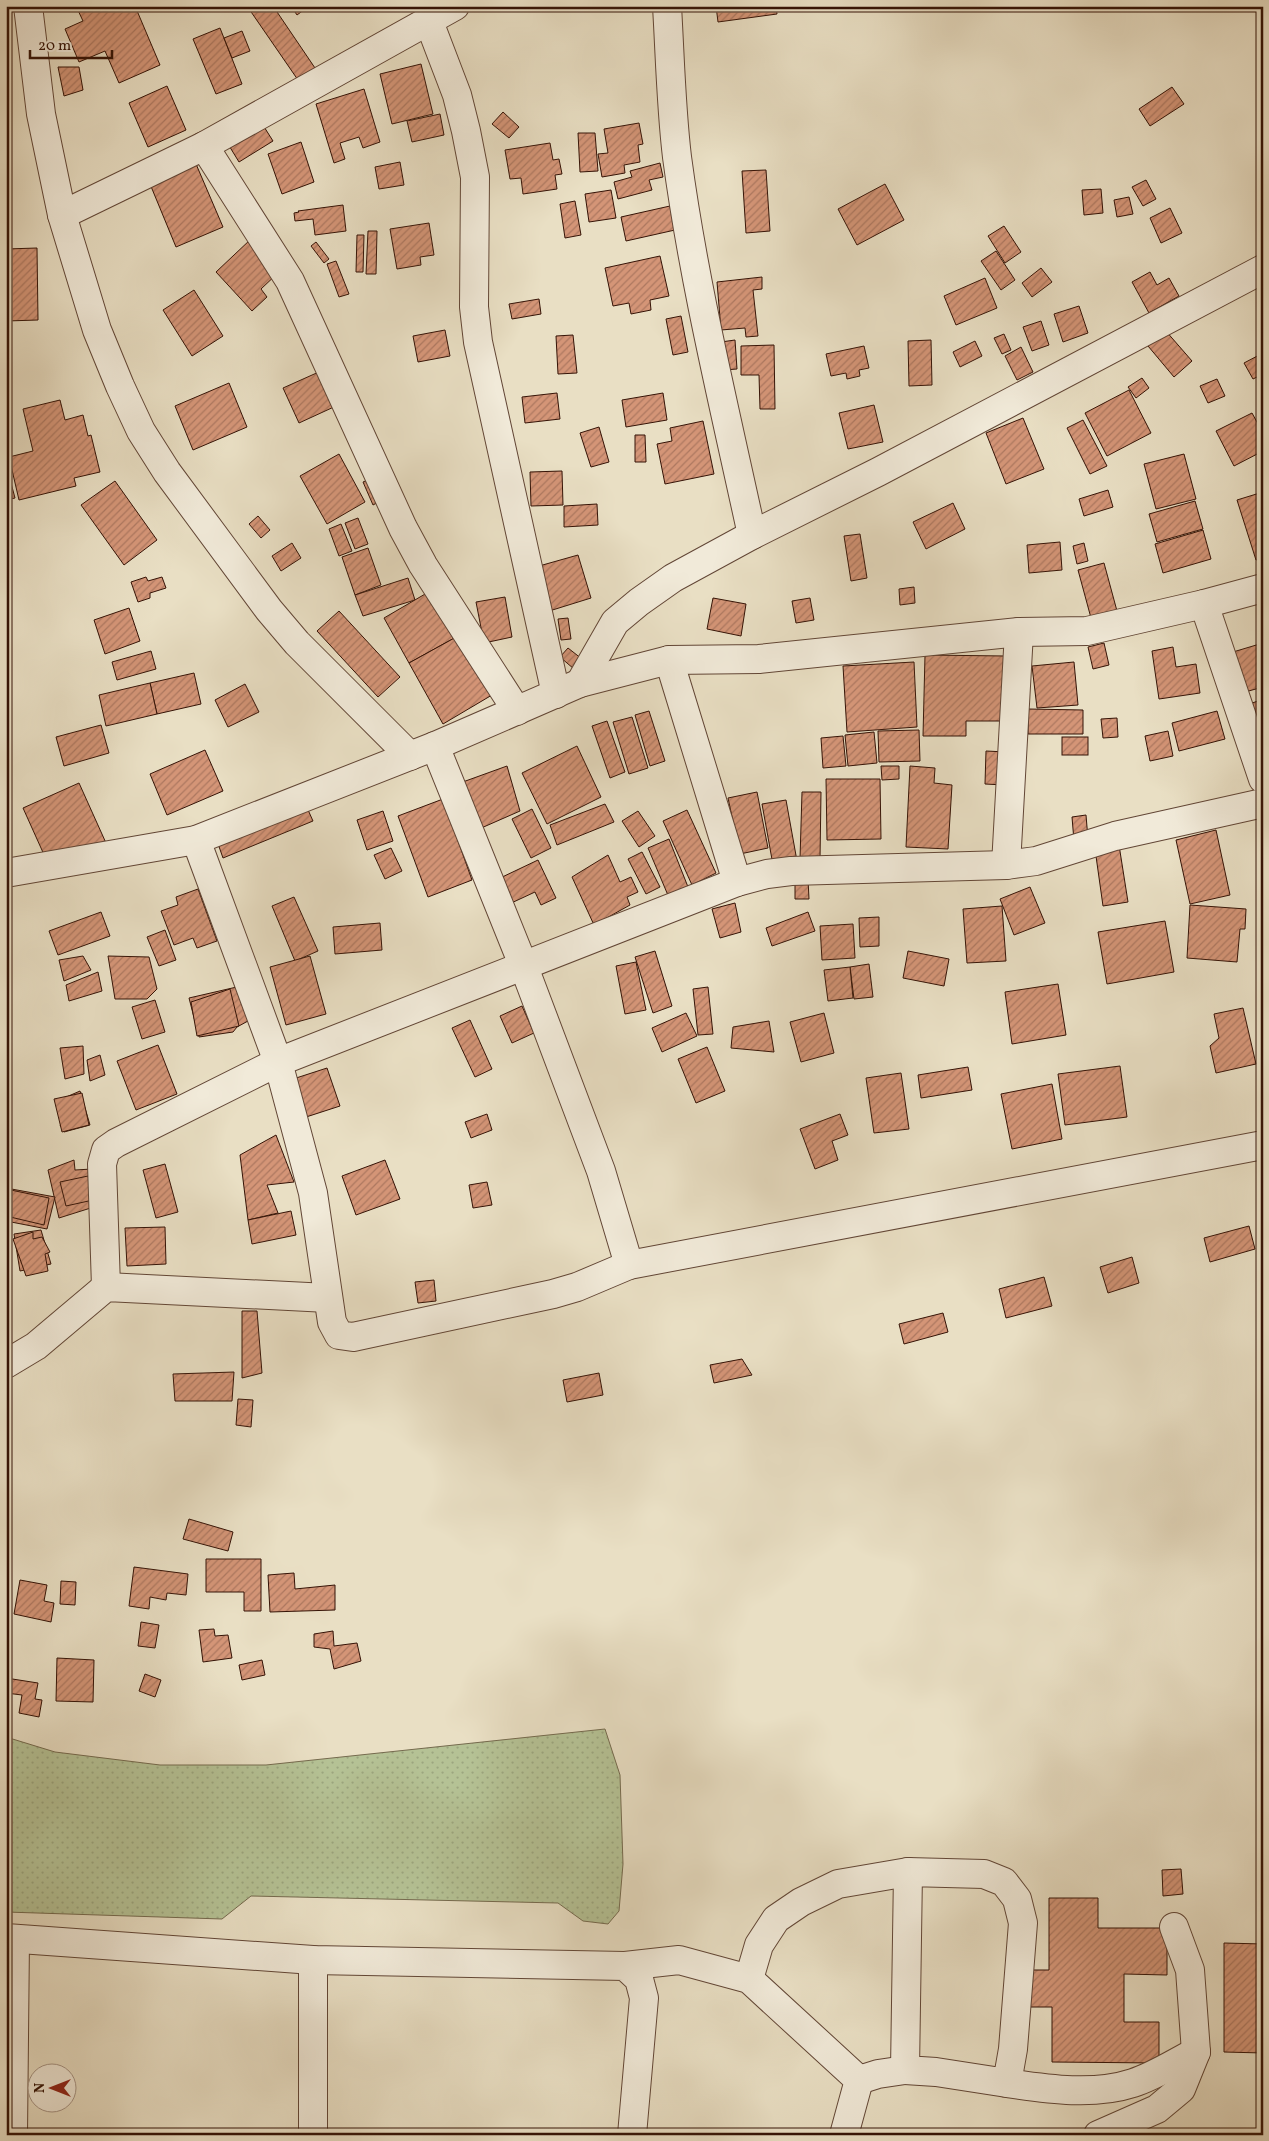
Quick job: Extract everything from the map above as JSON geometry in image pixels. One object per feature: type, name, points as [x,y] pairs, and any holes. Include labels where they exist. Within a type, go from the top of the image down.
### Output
[{"type":"street","points":[[28,6],[41,114],[62,215],[97,330],[141,431],[167,472],[269,610],[297,643],[423,751],[524,967],[601,1171],[629,1265]]},
{"type":"street","points":[[62,215],[204,146],[428,19],[455,6]]},
{"type":"street","points":[[667,6],[677,155],[685,207],[710,344],[752,535]]},
{"type":"street","points":[[428,19],[457,95],[475,177],[474,307],[478,342],[568,689]]},
{"type":"street","points":[[204,146],[290,281],[403,528],[423,565],[518,711]]},
{"type":"street","points":[[568,689],[615,622],[673,578],[752,535],[878,472],[1263,268]]},
{"type":"street","points":[[6,873],[196,840],[423,751],[568,689],[669,660],[759,659],[1019,632],[1087,631],[1204,604],[1263,588]]},
{"type":"street","points":[[1204,604],[1263,779]]},
{"type":"street","points":[[1006,865],[1019,632]]},
{"type":"street","points":[[669,660],[737,882]]},
{"type":"street","points":[[106,1287],[102,1164],[106,1150],[116,1143],[278,1062],[737,882],[767,874],[791,871],[1006,865],[1036,861],[1115,836],[1263,803]]},
{"type":"street","points":[[196,840],[278,1062],[313,1193],[332,1322],[338,1335],[353,1337],[552,1294],[577,1287],[629,1265],[1263,1144]]},
{"type":"street","points":[[6,1364],[36,1346],[106,1287],[328,1298]]},
{"type":"street","points":[[905,2070],[908,1872]]},
{"type":"street","points":[[749,1979],[759,1945],[776,1919],[801,1902],[838,1884],[908,1872],[984,1874],[1004,1882],[1017,1899],[1023,1923],[1013,2049],[1007,2083]]},
{"type":"street","points":[[1098,2135],[1157,2109],[1181,2089],[1196,2052],[1190,1970],[1174,1927]]},
{"type":"street","points":[[13,2135],[11,1938],[313,1960],[625,1966],[679,1960],[749,1979],[859,2080]]},
{"type":"street","points":[[313,1960],[313,2135]]},
{"type":"street","points":[[625,1966],[640,1979],[644,1998],[632,2135]]},
{"type":"street","points":[[859,2080],[878,2074],[905,2070],[936,2072],[1052,2089],[1097,2090],[1134,2083],[1196,2052]]},
{"type":"street","points":[[844,2135],[859,2080]]},
{"type":"green space","points":[[605,1729],[620,1775],[623,1864],[619,1911],[608,1924],[583,1921],[558,1903],[251,1896],[222,1919],[6,1912],[6,1737],[55,1752],[160,1765],[266,1765]]},
{"type":"building","points":[[76,6],[135,6],[160,65],[119,83],[105,51],[79,62],[65,29],[83,21]]},
{"type":"building","points":[[247,6],[273,6],[315,68],[298,80]]},
{"type":"building","points":[[291,6],[309,6],[297,15]]},
{"type":"building","points":[[716,6],[776,6],[777,14],[718,22]]},
{"type":"building","points":[[220,28],[242,84],[216,94],[193,39]]},
{"type":"building","points":[[242,31],[250,51],[232,58],[224,38]]},
{"type":"building","points":[[421,64],[433,114],[392,124],[380,74]]},
{"type":"building","points":[[6,67],[9,187],[6,187]]},
{"type":"building","points":[[58,67],[79,67],[83,90],[64,96]]},
{"type":"building","points":[[167,86],[186,130],[148,147],[129,103]]},
{"type":"building","points":[[1172,87],[1184,104],[1150,126],[1139,109]]},
{"type":"building","points":[[364,89],[380,142],[363,148],[359,137],[340,143],[345,159],[334,163],[316,104]]},
{"type":"building","points":[[503,112],[519,127],[509,138],[492,124]]},
{"type":"building","points":[[440,114],[444,135],[412,142],[407,121]]},
{"type":"building","points":[[261,122],[273,141],[239,162],[228,144]]},
{"type":"building","points":[[639,123],[643,144],[638,145],[640,162],[624,165],[625,173],[602,177],[598,154],[608,153],[604,129]]},
{"type":"building","points":[[578,133],[595,133],[598,171],[580,172]]},
{"type":"building","points":[[301,142],[314,182],[282,194],[268,154]]},
{"type":"building","points":[[550,143],[553,160],[559,159],[562,174],[555,175],[557,189],[523,194],[521,178],[510,179],[505,150]]},
{"type":"building","points":[[400,162],[404,185],[379,189],[375,167]]},
{"type":"building","points":[[660,163],[663,177],[649,180],[652,190],[618,199],[614,182],[632,177],[630,171]]},
{"type":"building","points":[[196,164],[223,227],[176,247],[150,184]]},
{"type":"building","points":[[766,170],[770,231],[746,233],[742,171]]},
{"type":"building","points":[[1146,180],[1156,199],[1143,206],[1132,187]]},
{"type":"building","points":[[885,184],[904,220],[857,245],[838,209]]},
{"type":"building","points":[[1101,189],[1103,213],[1084,215],[1082,190]]},
{"type":"building","points":[[611,190],[616,218],[589,222],[585,194]]},
{"type":"building","points":[[1129,197],[1133,214],[1117,217],[1114,200]]},
{"type":"building","points":[[575,201],[581,235],[565,238],[560,204]]},
{"type":"building","points":[[343,205],[346,231],[315,235],[313,219],[295,221],[294,213],[298,211]]},
{"type":"building","points":[[670,206],[675,230],[626,241],[621,217]]},
{"type":"building","points":[[1170,208],[1182,233],[1161,243],[1150,218]]},
{"type":"building","points":[[429,223],[434,255],[420,257],[421,265],[397,269],[390,229]]},
{"type":"building","points":[[1004,226],[1021,252],[1005,263],[988,236]]},
{"type":"building","points":[[368,231],[377,231],[376,274],[366,274]]},
{"type":"building","points":[[357,235],[364,235],[363,272],[356,272]]},
{"type":"building","points":[[251,239],[280,271],[261,289],[267,297],[252,311],[216,272]]},
{"type":"building","points":[[316,242],[329,259],[324,263],[311,246]]},
{"type":"building","points":[[37,248],[38,320],[6,321],[6,249]]},
{"type":"building","points":[[996,251],[1015,280],[1001,290],[981,261]]},
{"type":"building","points":[[660,256],[669,296],[650,300],[651,310],[631,314],[629,303],[613,306],[605,268]]},
{"type":"building","points":[[336,261],[349,294],[339,297],[327,264]]},
{"type":"building","points":[[1041,268],[1052,282],[1032,297],[1022,283]]},
{"type":"building","points":[[1150,272],[1157,285],[1169,278],[1179,296],[1149,313],[1132,282]]},
{"type":"building","points":[[762,277],[762,289],[753,290],[758,336],[746,337],[745,328],[721,330],[717,282]]},
{"type":"building","points":[[985,278],[997,308],[956,325],[944,296]]},
{"type":"building","points":[[194,290],[223,336],[192,356],[163,310]]},
{"type":"building","points":[[539,299],[541,314],[512,319],[509,304]]},
{"type":"building","points":[[1079,306],[1088,333],[1063,342],[1054,314]]},
{"type":"building","points":[[681,316],[688,352],[673,355],[666,319]]},
{"type":"building","points":[[1041,321],[1049,345],[1032,351],[1023,327]]},
{"type":"building","points":[[445,330],[450,356],[418,362],[413,336]]},
{"type":"building","points":[[1165,330],[1192,361],[1174,377],[1148,346]]},
{"type":"building","points":[[1004,334],[1011,350],[1002,354],[994,338]]},
{"type":"building","points":[[573,335],[577,373],[558,374],[556,336]]},
{"type":"building","points":[[735,340],[737,369],[723,370],[721,342]]},
{"type":"building","points":[[931,340],[932,385],[909,386],[908,341]]},
{"type":"building","points":[[975,341],[982,356],[960,367],[953,352]]},
{"type":"building","points":[[774,345],[775,409],[760,409],[759,375],[741,375],[741,346]]},
{"type":"building","points":[[864,346],[869,368],[859,370],[860,376],[847,379],[846,373],[831,376],[826,354]]},
{"type":"building","points":[[1021,347],[1033,372],[1017,380],[1005,356]]},
{"type":"building","points":[[1263,353],[1263,374],[1253,379],[1244,363]]},
{"type":"building","points":[[321,371],[336,406],[299,423],[283,388]]},
{"type":"building","points":[[1142,378],[1149,388],[1136,398],[1128,387]]},
{"type":"building","points":[[1217,379],[1225,396],[1208,403],[1200,386]]},
{"type":"building","points":[[229,383],[247,427],[193,450],[175,406]]},
{"type":"building","points":[[1129,390],[1151,433],[1107,456],[1085,413]]},
{"type":"building","points":[[557,393],[560,419],[525,423],[522,397]]},
{"type":"building","points":[[663,393],[667,420],[626,427],[622,400]]},
{"type":"building","points":[[60,400],[65,420],[83,415],[88,436],[91,435],[100,472],[74,478],[76,486],[19,500],[9,457],[33,451],[23,409]]},
{"type":"building","points":[[874,405],[883,442],[848,449],[839,413]]},
{"type":"building","points":[[1252,413],[1263,433],[1263,451],[1234,466],[1216,431]]},
{"type":"building","points":[[1023,418],[1044,469],[1006,484],[986,433]]},
{"type":"building","points":[[1083,420],[1107,466],[1090,474],[1067,428]]},
{"type":"building","points":[[703,421],[714,474],[665,484],[657,444],[672,441],[670,428]]},
{"type":"building","points":[[599,427],[609,462],[591,467],[580,433]]},
{"type":"building","points":[[635,435],[645,435],[646,462],[635,462]]},
{"type":"building","points":[[339,454],[365,502],[327,524],[300,476]]},
{"type":"building","points":[[1184,454],[1196,499],[1156,509],[1144,464]]},
{"type":"building","points":[[562,471],[563,505],[531,506],[530,472]]},
{"type":"building","points":[[377,476],[386,498],[373,505],[363,482]]},
{"type":"building","points":[[115,481],[157,540],[124,565],[81,505]]},
{"type":"building","points":[[11,483],[15,498],[6,500],[6,485]]},
{"type":"building","points":[[1108,490],[1113,507],[1084,516],[1079,499]]},
{"type":"building","points":[[1263,492],[1263,558],[1256,560],[1237,500]]},
{"type":"building","points":[[1195,501],[1203,529],[1157,542],[1149,514]]},
{"type":"building","points":[[953,503],[965,529],[926,549],[913,522]]},
{"type":"building","points":[[597,504],[598,525],[564,527],[564,506]]},
{"type":"building","points":[[258,516],[270,530],[261,538],[249,524]]},
{"type":"building","points":[[358,518],[368,544],[355,549],[345,523]]},
{"type":"building","points":[[341,524],[352,551],[339,556],[329,529]]},
{"type":"building","points":[[1203,530],[1211,559],[1163,573],[1155,544]]},
{"type":"building","points":[[860,534],[867,578],[851,581],[844,536]]},
{"type":"building","points":[[1060,542],[1062,570],[1029,573],[1027,545]]},
{"type":"building","points":[[292,543],[301,558],[281,571],[272,556]]},
{"type":"building","points":[[1084,543],[1088,561],[1077,564],[1073,546]]},
{"type":"building","points":[[368,548],[381,585],[355,595],[342,557]]},
{"type":"building","points":[[578,555],[591,598],[546,612],[532,568]]},
{"type":"building","points":[[1104,563],[1117,611],[1091,618],[1078,570]]},
{"type":"building","points":[[146,577],[148,581],[162,577],[166,588],[150,593],[150,598],[138,602],[131,582]]},
{"type":"building","points":[[408,578],[415,600],[363,616],[355,595]]},
{"type":"building","points":[[914,587],[915,603],[900,605],[899,589]]},
{"type":"building","points":[[432,590],[458,636],[409,663],[384,618]]},
{"type":"building","points":[[505,597],[512,637],[484,643],[476,602]]},
{"type":"building","points":[[713,598],[746,604],[741,636],[707,629]]},
{"type":"building","points":[[810,598],[814,620],[796,623],[792,601]]},
{"type":"building","points":[[129,608],[140,641],[105,654],[94,620]]},
{"type":"building","points":[[339,611],[400,677],[378,697],[317,631]]},
{"type":"building","points":[[568,618],[571,639],[561,640],[558,619]]},
{"type":"building","points":[[458,636],[492,695],[443,724],[409,663]]},
{"type":"building","points":[[1104,643],[1109,665],[1093,669],[1088,647]]},
{"type":"building","points":[[1263,643],[1263,687],[1245,692],[1233,652]]},
{"type":"building","points":[[1173,647],[1176,667],[1196,664],[1200,693],[1159,699],[1152,651]]},
{"type":"building","points":[[568,648],[582,659],[574,669],[560,657]]},
{"type":"building","points":[[151,651],[156,669],[117,680],[112,662]]},
{"type":"building","points":[[925,655],[1006,656],[1005,721],[966,721],[966,736],[923,736]]},
{"type":"building","points":[[914,662],[917,727],[847,732],[843,666]]},
{"type":"building","points":[[1074,662],[1078,705],[1037,708],[1032,666]]},
{"type":"building","points":[[194,673],[201,704],[157,714],[150,683]]},
{"type":"building","points":[[150,683],[157,714],[106,726],[99,695]]},
{"type":"building","points":[[245,684],[259,712],[228,727],[215,700]]},
{"type":"building","points":[[1263,699],[1263,747],[1247,705]]},
{"type":"building","points":[[1028,709],[1083,710],[1083,734],[1028,734]]},
{"type":"building","points":[[649,711],[665,761],[650,766],[635,715]]},
{"type":"building","points":[[1217,711],[1225,739],[1179,751],[1172,723]]},
{"type":"building","points":[[632,717],[648,768],[629,774],[613,722]]},
{"type":"building","points":[[1117,718],[1118,737],[1103,738],[1101,719]]},
{"type":"building","points":[[607,721],[625,772],[610,778],[592,726]]},
{"type":"building","points":[[101,725],[109,753],[64,766],[56,737]]},
{"type":"building","points":[[919,730],[920,761],[879,762],[878,731]]},
{"type":"building","points":[[1168,731],[1173,756],[1150,761],[1145,736]]},
{"type":"building","points":[[874,732],[877,763],[848,766],[845,735]]},
{"type":"building","points":[[843,736],[846,766],[823,768],[821,738]]},
{"type":"building","points":[[1062,737],[1088,737],[1088,755],[1062,755]]},
{"type":"building","points":[[577,746],[601,797],[547,824],[522,773]]},
{"type":"building","points":[[205,750],[223,791],[167,815],[150,774]]},
{"type":"building","points":[[986,751],[1006,752],[1004,785],[985,784]]},
{"type":"building","points":[[507,766],[520,811],[479,829],[460,783]]},
{"type":"building","points":[[881,766],[899,766],[899,779],[882,780]]},
{"type":"building","points":[[910,766],[935,768],[934,783],[952,785],[948,849],[906,847]]},
{"type":"building","points":[[826,779],[880,779],[881,839],[827,840]]},
{"type":"building","points":[[79,783],[106,843],[50,868],[23,808]]},
{"type":"building","points":[[757,792],[768,848],[740,854],[728,798]]},
{"type":"building","points":[[802,792],[821,792],[820,859],[800,859]]},
{"type":"building","points":[[443,799],[472,880],[428,897],[398,816]]},
{"type":"building","points":[[786,800],[797,861],[773,865],[762,804]]},
{"type":"building","points":[[304,801],[313,821],[223,858],[216,838]]},
{"type":"building","points":[[605,804],[614,822],[557,845],[550,825]]},
{"type":"building","points":[[532,809],[551,848],[531,858],[512,819]]},
{"type":"building","points":[[687,810],[716,873],[692,885],[663,821]]},
{"type":"building","points":[[383,811],[393,841],[367,850],[357,820]]},
{"type":"building","points":[[638,811],[655,836],[639,847],[622,821]]},
{"type":"building","points":[[1086,815],[1088,839],[1074,841],[1072,817]]},
{"type":"building","points":[[1216,830],[1230,895],[1190,904],[1176,840]]},
{"type":"building","points":[[669,839],[690,892],[670,900],[648,848]]},
{"type":"building","points":[[1119,845],[1128,902],[1103,906],[1095,849]]},
{"type":"building","points":[[391,848],[402,871],[385,879],[374,855]]},
{"type":"building","points":[[642,852],[660,887],[646,894],[628,859]]},
{"type":"building","points":[[608,855],[620,882],[631,877],[638,892],[627,897],[630,905],[594,925],[572,877]]},
{"type":"building","points":[[538,860],[556,898],[541,905],[535,892],[507,905],[496,880]]},
{"type":"building","points":[[795,879],[808,879],[809,899],[795,899]]},
{"type":"building","points":[[1030,887],[1045,923],[1014,935],[1000,899]]},
{"type":"building","points":[[198,889],[217,941],[197,948],[193,938],[174,945],[161,911],[178,905],[176,897]]},
{"type":"building","points":[[294,897],[318,951],[295,961],[272,906]]},
{"type":"building","points":[[735,903],[741,932],[720,938],[712,909]]},
{"type":"building","points":[[1190,905],[1246,909],[1245,929],[1240,929],[1237,962],[1187,958]]},
{"type":"building","points":[[1002,906],[1006,961],[967,963],[963,909]]},
{"type":"building","points":[[101,912],[110,936],[58,955],[49,931]]},
{"type":"building","points":[[808,912],[815,931],[772,946],[766,928]]},
{"type":"building","points":[[879,917],[879,946],[860,947],[859,918]]},
{"type":"building","points":[[1165,921],[1174,972],[1107,984],[1098,932]]},
{"type":"building","points":[[380,923],[382,950],[335,954],[333,927]]},
{"type":"building","points":[[853,924],[855,958],[822,960],[820,926]]},
{"type":"building","points":[[165,930],[176,960],[159,966],[147,937]]},
{"type":"building","points":[[655,951],[672,1006],[653,1013],[635,957]]},
{"type":"building","points":[[908,951],[949,959],[944,986],[903,978]]},
{"type":"building","points":[[83,956],[91,970],[64,981],[59,960]]},
{"type":"building","points":[[108,956],[149,957],[157,989],[147,999],[115,999]]},
{"type":"building","points":[[310,956],[326,1014],[286,1025],[270,967]]},
{"type":"building","points":[[636,962],[646,1010],[625,1014],[616,966]]},
{"type":"building","points":[[869,964],[873,997],[854,999],[850,967]]},
{"type":"building","points":[[850,967],[853,998],[828,1001],[824,970]]},
{"type":"building","points":[[98,972],[102,991],[69,1001],[66,985]]},
{"type":"building","points":[[1058,984],[1066,1035],[1012,1044],[1005,992]]},
{"type":"building","points":[[241,986],[248,1021],[237,1027],[233,1032],[199,1037],[189,998]]},
{"type":"building","points":[[708,987],[713,1034],[698,1035],[693,989]]},
{"type":"building","points":[[230,989],[239,1026],[197,1036],[191,1002]]},
{"type":"building","points":[[155,1000],[165,1032],[142,1039],[132,1007]]},
{"type":"building","points":[[522,1006],[534,1033],[512,1043],[500,1016]]},
{"type":"building","points":[[1243,1008],[1256,1064],[1216,1073],[1210,1046],[1219,1038],[1214,1014]]},
{"type":"building","points":[[686,1013],[697,1036],[662,1052],[652,1028]]},
{"type":"building","points":[[824,1013],[834,1053],[801,1062],[790,1022]]},
{"type":"building","points":[[470,1020],[492,1069],[475,1077],[452,1028]]},
{"type":"building","points":[[769,1021],[774,1052],[731,1048],[733,1027]]},
{"type":"building","points":[[158,1045],[177,1094],[136,1110],[117,1061]]},
{"type":"building","points":[[83,1046],[84,1074],[65,1079],[60,1048]]},
{"type":"building","points":[[707,1047],[725,1091],[696,1103],[678,1059]]},
{"type":"building","points":[[100,1055],[105,1075],[90,1081],[87,1060]]},
{"type":"building","points":[[1120,1066],[1127,1117],[1065,1125],[1058,1074]]},
{"type":"building","points":[[968,1067],[972,1090],[921,1098],[918,1075]]},
{"type":"building","points":[[327,1068],[340,1106],[303,1118],[290,1080]]},
{"type":"building","points":[[901,1073],[909,1129],[874,1133],[866,1078]]},
{"type":"building","points":[[1052,1084],[1062,1139],[1012,1149],[1001,1094]]},
{"type":"building","points":[[80,1091],[90,1125],[64,1132],[60,1125],[69,1120],[64,1098]]},
{"type":"building","points":[[82,1093],[89,1125],[62,1132],[54,1099]]},
{"type":"building","points":[[487,1114],[492,1130],[471,1138],[465,1122]]},
{"type":"building","points":[[840,1114],[848,1135],[832,1141],[838,1160],[815,1169],[800,1129]]},
{"type":"building","points":[[276,1135],[294,1182],[267,1185],[278,1213],[248,1220],[240,1155]]},
{"type":"building","points":[[74,1160],[75,1170],[92,1169],[97,1206],[59,1218],[48,1170]]},
{"type":"building","points":[[385,1160],[400,1199],[356,1215],[342,1176]]},
{"type":"building","points":[[165,1164],[178,1212],[156,1218],[143,1170]]},
{"type":"building","points":[[88,1176],[93,1200],[66,1206],[60,1182]]},
{"type":"building","points":[[487,1182],[492,1205],[473,1208],[469,1185]]},
{"type":"building","points":[[6,1188],[55,1197],[47,1229],[6,1221]]},
{"type":"building","points":[[6,1189],[49,1198],[44,1225],[6,1216]]},
{"type":"building","points":[[291,1211],[296,1235],[252,1244],[248,1220]]},
{"type":"building","points":[[1249,1226],[1255,1249],[1210,1262],[1204,1238]]},
{"type":"building","points":[[165,1227],[166,1264],[127,1266],[125,1228]]},
{"type":"building","points":[[41,1230],[51,1264],[20,1271],[14,1234]]},
{"type":"building","points":[[33,1232],[33,1239],[42,1237],[50,1252],[45,1254],[48,1271],[26,1276],[13,1239]]},
{"type":"building","points":[[1132,1257],[1139,1283],[1108,1293],[1100,1267]]},
{"type":"building","points":[[1044,1277],[1052,1306],[1006,1318],[999,1289]]},
{"type":"building","points":[[434,1280],[436,1301],[418,1303],[415,1282]]},
{"type":"building","points":[[242,1311],[257,1311],[262,1373],[242,1378]]},
{"type":"building","points":[[943,1313],[948,1332],[904,1344],[899,1324]]},
{"type":"building","points":[[742,1359],[752,1375],[714,1383],[710,1365]]},
{"type":"building","points":[[234,1372],[232,1401],[175,1401],[173,1374]]},
{"type":"building","points":[[599,1373],[603,1395],[567,1402],[563,1380]]},
{"type":"building","points":[[238,1399],[253,1400],[251,1427],[236,1425]]},
{"type":"building","points":[[189,1519],[233,1532],[228,1551],[183,1539]]},
{"type":"building","points":[[206,1559],[261,1559],[261,1611],[244,1611],[244,1592],[206,1592]]},
{"type":"building","points":[[134,1567],[188,1574],[186,1595],[167,1593],[166,1600],[150,1597],[149,1609],[129,1606]]},
{"type":"building","points":[[294,1573],[295,1589],[335,1585],[335,1610],[270,1612],[268,1575]]},
{"type":"building","points":[[20,1580],[47,1585],[44,1601],[54,1603],[51,1622],[14,1614]]},
{"type":"building","points":[[61,1581],[76,1582],[75,1605],[60,1604]]},
{"type":"building","points":[[141,1622],[159,1625],[155,1648],[138,1646]]},
{"type":"building","points":[[214,1629],[215,1636],[228,1635],[232,1658],[203,1662],[199,1630]]},
{"type":"building","points":[[333,1631],[334,1646],[357,1643],[361,1661],[334,1669],[330,1649],[314,1647],[314,1634]]},
{"type":"building","points":[[57,1658],[94,1660],[93,1702],[56,1701]]},
{"type":"building","points":[[262,1660],[265,1675],[242,1680],[239,1665]]},
{"type":"building","points":[[145,1674],[161,1680],[155,1697],[139,1691]]},
{"type":"building","points":[[6,1678],[38,1683],[35,1699],[42,1700],[39,1717],[19,1713],[22,1695],[6,1693]]},
{"type":"building","points":[[1181,1869],[1183,1894],[1163,1896],[1162,1870]]},
{"type":"building","points":[[1049,1898],[1098,1898],[1098,1928],[1167,1928],[1167,1975],[1124,1974],[1124,2022],[1159,2022],[1159,2063],[1052,2062],[1052,2007],[1030,2007],[1030,1970],[1049,1970]]},
{"type":"building","points":[[1224,1943],[1263,1944],[1263,2053],[1224,2052]]},
{"type":"building","points":[[510,2130],[610,2132],[610,2135],[510,2135]]}]
